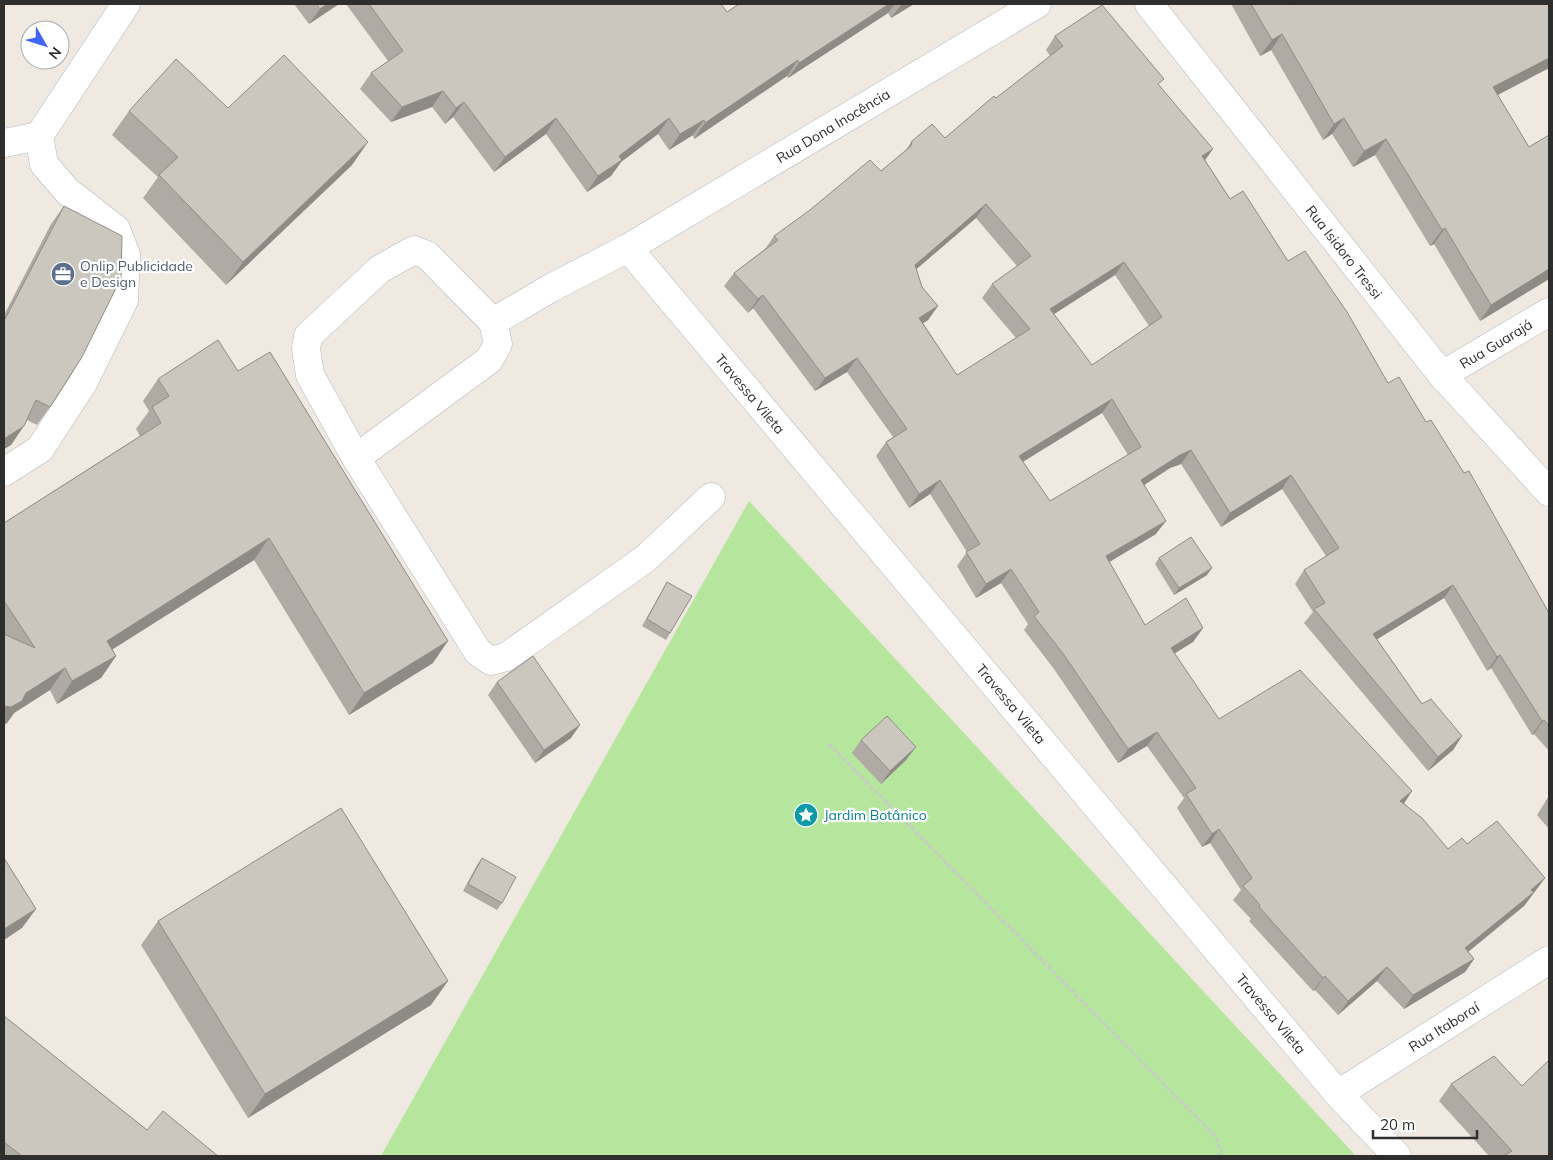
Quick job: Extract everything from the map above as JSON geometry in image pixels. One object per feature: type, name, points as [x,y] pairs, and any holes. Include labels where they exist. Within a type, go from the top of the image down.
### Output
[{"type":"street","points":[[4,472],[40,450],[83,383],[124,300],[126,255],[116,229],[66,191],[44,164],[39,136],[126,4]]},
{"type":"street","name":"Rua Dona Inocência","points":[[493,322],[549,289],[628,248],[1037,4]]},
{"type":"street","name":"Rua Isidoro Tressi","points":[[1149,4],[1442,375],[1549,492]]},
{"type":"street","points":[[4,143],[39,136]]},
{"type":"street","name":"Travessa Vileta","points":[[628,248],[1338,1094],[1397,1156]]},
{"type":"street","points":[[356,458],[489,360],[498,344],[493,322],[427,255],[414,250],[380,269],[308,336],[306,349],[310,375],[356,458],[478,652],[491,660],[506,657],[645,559],[711,497]]},
{"type":"street","name":"Rua Guarajá","points":[[1442,375],[1549,312]]},
{"type":"street","name":"Rua Itaboraí","points":[[1338,1094],[1549,960]]},
{"type":"path","points":[[829,744],[1216,1137],[1222,1156]]},
{"type":"green space","name":"Jardim Botânico","points":[[749,501],[1356,1156],[381,1156]]},
{"type":"building","points":[[316,4],[327,4],[320,9]]},
{"type":"building","points":[[369,4],[721,4],[727,12],[739,4],[889,4],[799,63],[798,60],[705,123],[704,120],[680,134],[669,118],[619,156],[622,160],[598,176],[556,118],[505,157],[464,102],[456,108],[443,91],[402,107],[371,73],[403,51]]},
{"type":"building","points":[[1251,4],[1549,4],[1549,58],[1493,87],[1529,147],[1549,135],[1549,269],[1491,305],[1445,228],[1442,230],[1386,139],[1364,151],[1344,118],[1334,124],[1282,34],[1272,40]]},
{"type":"building","points":[[1102,5],[1164,79],[1158,84],[1213,149],[1202,156],[1230,199],[1243,191],[1288,261],[1305,251],[1347,312],[1388,383],[1399,377],[1426,422],[1431,420],[1464,473],[1469,471],[1549,613],[1549,726],[1544,720],[1542,721],[1500,655],[1497,657],[1453,585],[1373,634],[1422,704],[1431,699],[1462,736],[1438,757],[1314,609],[1325,603],[1304,570],[1339,548],[1291,475],[1230,513],[1191,450],[1141,480],[1166,521],[1106,556],[1145,625],[1186,598],[1203,628],[1171,648],[1219,719],[1300,670],[1412,791],[1400,801],[1422,818],[1448,849],[1462,838],[1467,844],[1497,821],[1545,878],[1531,890],[1534,892],[1465,948],[1474,959],[1413,995],[1387,967],[1348,1001],[1325,976],[1323,978],[1259,907],[1260,905],[1243,886],[1252,878],[1219,829],[1212,834],[1186,794],[1196,788],[1157,732],[1128,749],[1064,655],[1034,616],[1039,612],[1011,569],[986,584],[966,552],[980,544],[940,480],[919,494],[886,442],[907,429],[857,358],[825,378],[763,295],[758,299],[734,273],[778,240],[774,236],[810,210],[870,160],[881,171],[911,146],[912,141],[932,124],[945,138],[994,96],[996,98],[1063,46],[1055,36]],"holes":[[[986,204],[1031,256],[992,284],[1030,329],[957,375],[919,318],[938,306],[922,287],[915,265]],[[1124,262],[1162,317],[1092,365],[1050,309]],[[1112,399],[1141,447],[1050,501],[1019,456]]]},
{"type":"building","points":[[284,55],[368,142],[243,262],[159,175],[178,157],[129,111],[176,59],[228,108]]},
{"type":"building","points":[[64,206],[122,236],[121,278],[82,357],[50,407],[36,400],[24,426],[4,439],[4,321]]},
{"type":"building","points":[[218,340],[238,371],[270,352],[448,641],[364,693],[269,538],[107,641],[116,656],[72,681],[65,668],[26,693],[22,701],[11,707],[4,706],[4,634],[35,648],[4,601],[4,523],[161,423],[152,407],[169,396],[158,379]]},
{"type":"building","points":[[1191,537],[1212,568],[1179,588],[1159,558]]},
{"type":"building","points":[[667,582],[692,596],[670,633],[647,619]]},
{"type":"building","points":[[533,656],[580,725],[544,750],[497,682]]},
{"type":"building","points":[[887,716],[916,747],[890,771],[861,740]]},
{"type":"building","points":[[341,808],[448,981],[265,1094],[158,921]]},
{"type":"building","points":[[4,858],[36,909],[4,929]]},
{"type":"building","points":[[482,858],[516,877],[502,903],[468,884]]},
{"type":"building","points":[[4,1016],[147,1130],[163,1111],[218,1156],[22,1156],[4,1142]]},
{"type":"building","points":[[1494,1056],[1522,1086],[1549,1060],[1549,1156],[1503,1156],[1512,1151],[1451,1084]]},
{"type":"place","name":"Onlip Publicidade e Design","points":[[63,274]]},
{"type":"place","name":"Jardim Botânico","points":[[806,815]]}]
